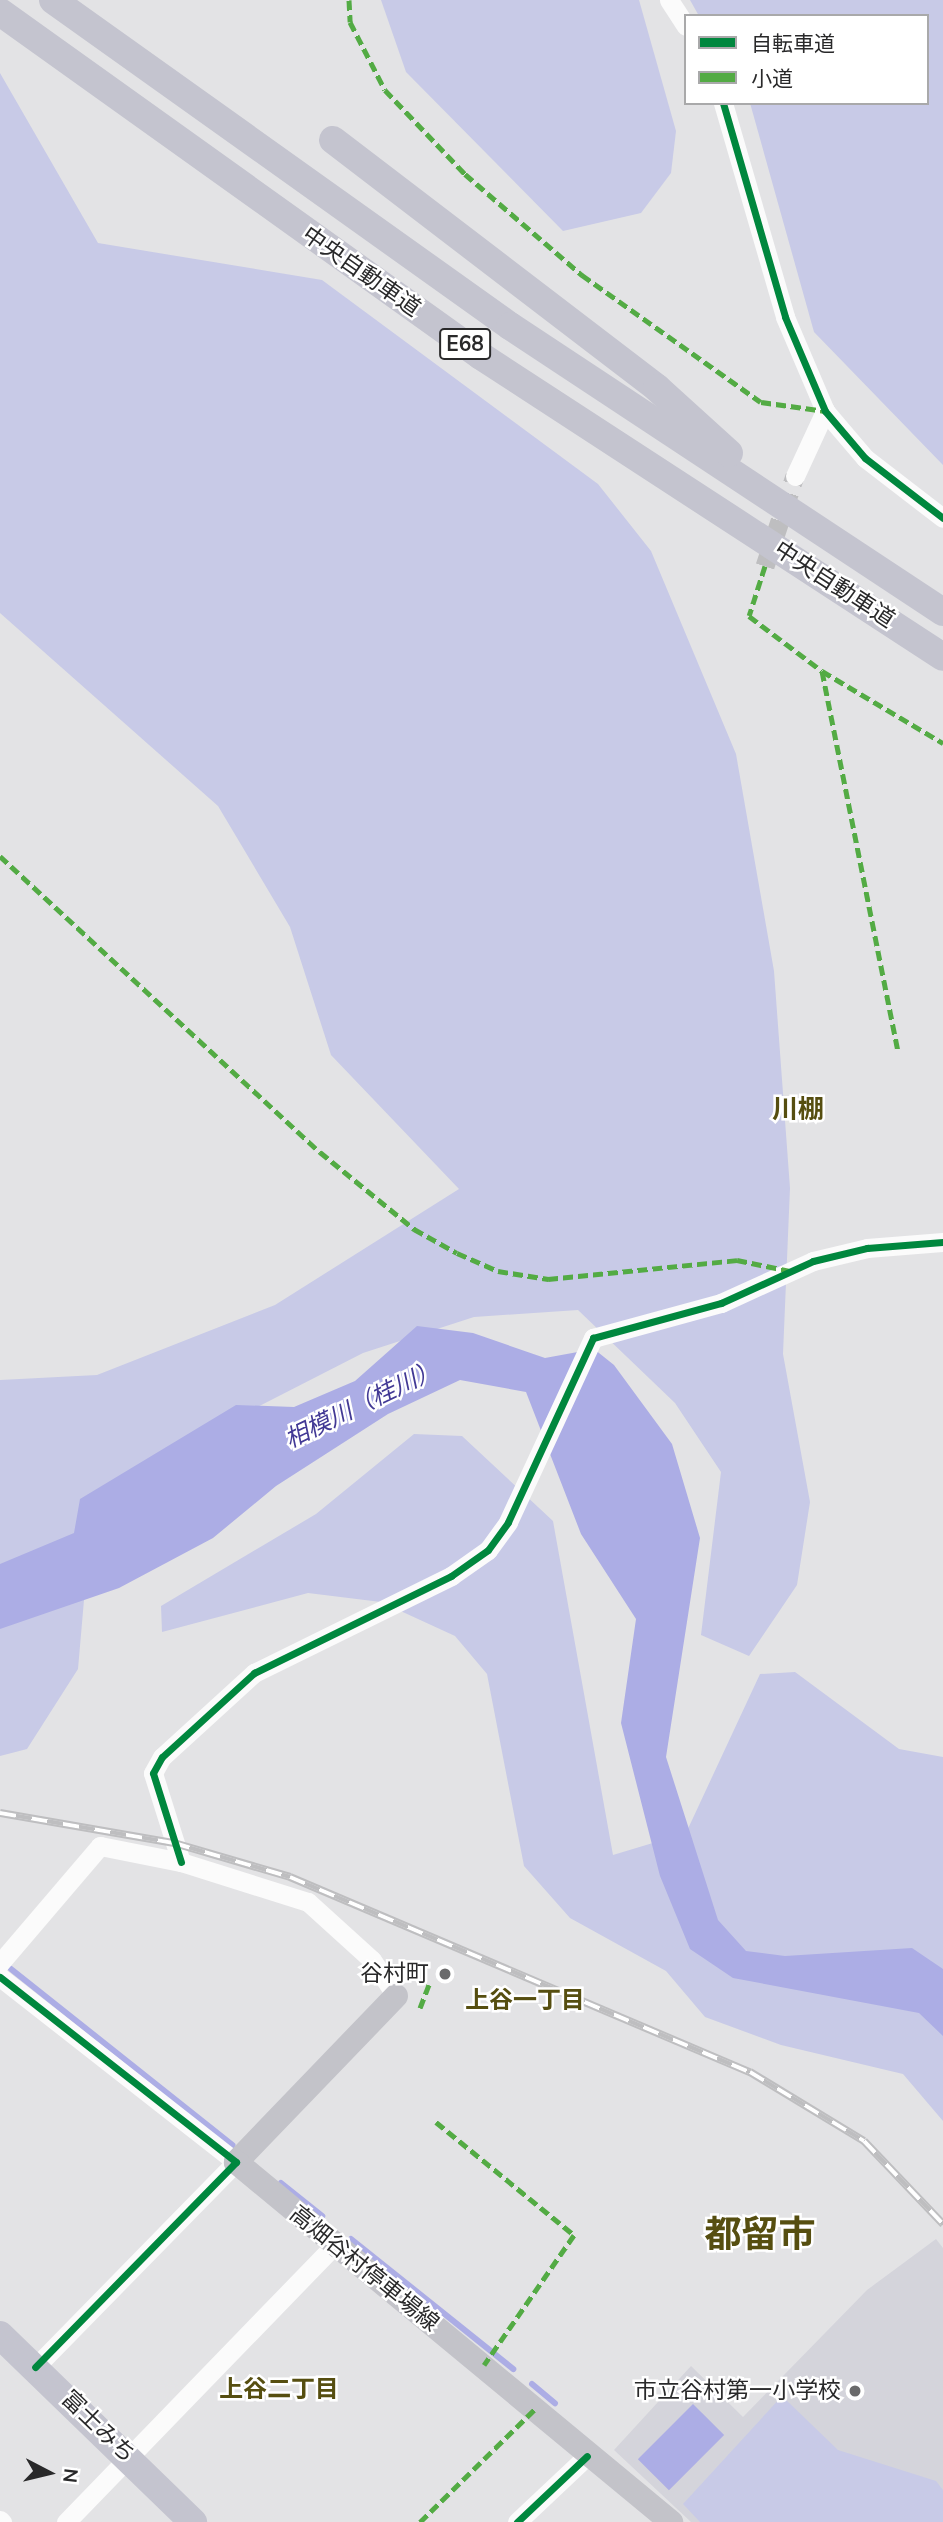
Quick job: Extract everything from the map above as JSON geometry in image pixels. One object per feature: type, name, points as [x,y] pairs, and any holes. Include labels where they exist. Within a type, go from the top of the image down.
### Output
[{"type":"highway","name":"中央自動車道","points":[[53,0],[510,326],[943,612]]},
{"type":"highway","name":"中央自動車道","points":[[0,12],[481,356],[943,656]]},
{"type":"highway","points":[[333,140],[657,388],[801,516]]},
{"type":"highway","name":"富士みち","points":[[0,2335],[130,2457],[193,2522]]},
{"type":"main road","points":[[236,2162],[396,1996]]},
{"type":"main road","name":"高畑谷村停車場線","points":[[236,2162],[587,2456],[671,2522]]},
{"type":"street","points":[[669,0],[684,23]]},
{"type":"street","points":[[724,105],[785,317],[825,411],[864,458],[943,518]]},
{"type":"street","points":[[795,476],[825,411]]},
{"type":"street","points":[[181,1862],[153,1773],[162,1757],[254,1673],[451,1576],[488,1550],[542,1450],[586,1348],[599,1334],[720,1303],[813,1261],[867,1248],[943,1242]]},
{"type":"street","points":[[0,1963],[100,1846],[181,1862],[308,1902],[372,1960],[396,1996]]},
{"type":"street","points":[[0,1977],[236,2162],[35,2367]]},
{"type":"street","points":[[66,2522],[335,2244]]},
{"type":"street","points":[[517,2522],[587,2456]]},
{"type":"shaded area","points":[[381,0],[639,0],[676,131],[671,173],[641,213],[563,231],[406,72]]},
{"type":"shaded area","points":[[690,0],[943,0],[943,465],[814,332],[751,105],[929,105],[929,14],[698,14]]},
{"type":"shaded area","points":[[0,73],[98,243],[322,280],[598,484],[651,551],[736,754],[774,971],[790,1188],[783,1354],[810,1502],[797,1585],[749,1656],[701,1635],[721,1472],[675,1403],[578,1310],[474,1317],[363,1353],[191,1441],[90,1531],[78,1669],[27,1749],[0,1756],[0,1380],[97,1375],[275,1305],[459,1189],[331,1055],[290,927],[218,806],[0,613]]},
{"type":"shaded area","points":[[414,1434],[462,1436],[553,1521],[613,1855],[686,1833],[760,1674],[795,1672],[899,1749],[943,1757],[943,2121],[903,2074],[781,2045],[705,2017],[666,1971],[570,1918],[524,1866],[487,1674],[455,1636],[381,1602],[308,1593],[162,1632],[161,1606],[316,1514]]},
{"type":"shaded area","name":"市立谷村第一小学校","points":[[936,2239],[943,2248],[943,2522],[691,2522],[614,2450],[691,2366],[743,2417],[867,2290]]},
{"type":"shaded area","points":[[782,2396],[838,2450],[936,2481],[943,2490],[943,2522],[700,2522],[683,2504]]},
{"type":"water","name":"相模川（桂川）","points":[[417,1326],[473,1333],[545,1358],[594,1349],[614,1365],[672,1444],[700,1538],[666,1757],[718,1920],[746,1951],[785,1956],[912,1948],[943,1969],[943,2036],[919,2013],[733,1978],[690,1949],[660,1876],[621,1723],[636,1619],[581,1534],[526,1392],[460,1380],[388,1414],[276,1486],[213,1538],[119,1588],[0,1629],[0,1564],[74,1533],[80,1499],[236,1405],[294,1407],[355,1381]]},
{"type":"water","points":[[693,2404],[724,2435],[669,2490],[638,2459]]},
{"type":"waterway","points":[[11,1969],[232,2145]]},
{"type":"waterway","points":[[281,2183],[322,2216]]},
{"type":"waterway","points":[[351,2239],[513,2369]]},
{"type":"waterway","points":[[532,2384],[555,2403]]},
{"type":"tunnel","points":[[765,566],[795,476]]},
{"type":"railway","points":[[0,1813],[174,1843],[290,1877],[750,2072],[864,2141],[943,2224]]},
{"type":"marked path","points":[[349,0],[350,22],[385,90],[465,174],[582,275],[761,402],[825,411]]},
{"type":"marked path","points":[[765,566],[749,616],[822,671],[943,743]]},
{"type":"marked path","points":[[822,671],[898,1051]]},
{"type":"marked path","points":[[0,856],[320,1152],[414,1229],[457,1253],[498,1271],[548,1279],[737,1260],[790,1271]]},
{"type":"marked path","points":[[420,2008],[429,1985]]},
{"type":"marked path","points":[[436,2122],[574,2235],[484,2365]]},
{"type":"marked path","points":[[420,2522],[535,2409]]},
{"type":"cycle path","points":[[724,105],[785,317],[825,411],[865,458],[943,518]]},
{"type":"cycle path","points":[[181,1862],[153,1773],[162,1757],[254,1673],[451,1576],[488,1550],[508,1522],[593,1338],[721,1303],[813,1261],[867,1248],[943,1242]]},
{"type":"cycle path","points":[[0,1977],[236,2162],[35,2367]]},
{"type":"cycle path","points":[[517,2522],[587,2456]]},
{"type":"place","name":"谷村町","points":[[445,1974]]},
{"type":"place","name":"市立谷村第一小学校","points":[[855,2391]]},
{"type":"district","name":"川棚","points":[[798,1110]]},
{"type":"district","name":"上谷一丁目","points":[[525,2001]]},
{"type":"district","name":"都留市","points":[[760,2235]]},
{"type":"district","name":"上谷二丁目","points":[[279,2390]]}]
